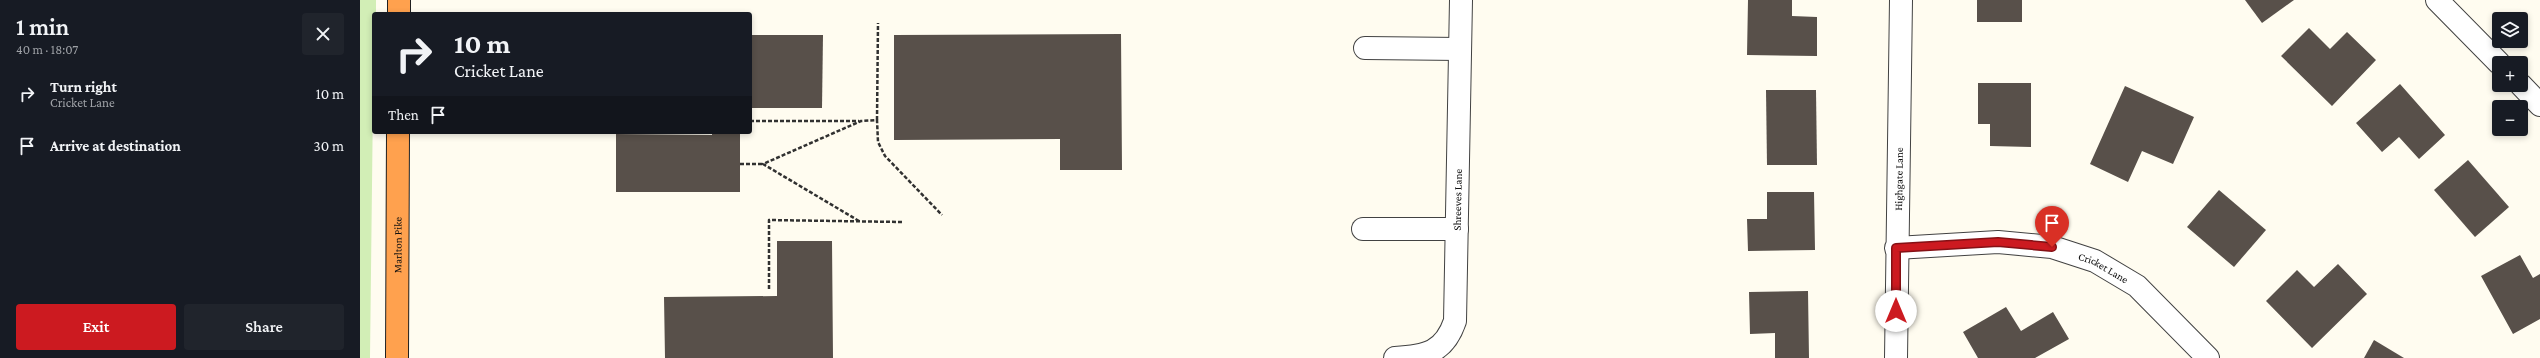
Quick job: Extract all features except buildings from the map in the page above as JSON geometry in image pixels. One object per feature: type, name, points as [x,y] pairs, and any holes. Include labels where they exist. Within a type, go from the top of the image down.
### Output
[{"type":"highway","points":[[399,0],[399,12]]},
{"type":"highway","name":"Marlton Pike","points":[[397,358],[398,134]]},
{"type":"street","name":"Shreeves Lane","points":[[1395,358],[1431,353],[1442,345],[1450,334],[1455,321],[1461,0]]},
{"type":"street","name":"Highgate Lane","points":[[1896,358],[1896,248],[1901,0]]},
{"type":"street","points":[[2437,0],[2492,56]]},
{"type":"street","points":[[1365,48],[1460,49]]},
{"type":"street","points":[[2527,92],[2540,105]]},
{"type":"street","points":[[1363,228],[1457,229]]},
{"type":"street","name":"Cricket Lane","points":[[1896,248],[1998,242],[2052,247],[2095,261],[2137,286],[2208,358]]},
{"type":"path","points":[[878,23],[878,142],[885,156],[942,215]]},
{"type":"path","points":[[752,121],[877,120]]},
{"type":"path","points":[[740,164],[763,164],[861,121]]},
{"type":"path","points":[[763,164],[859,221]]},
{"type":"path","points":[[768,289],[769,220],[902,222]]},
{"type":"green space","points":[[360,0],[376,0],[376,12],[372,12],[373,134],[370,358],[360,358]]},
{"type":"route","points":[[1896,311],[1896,248],[1998,242],[2052,247]]}]
